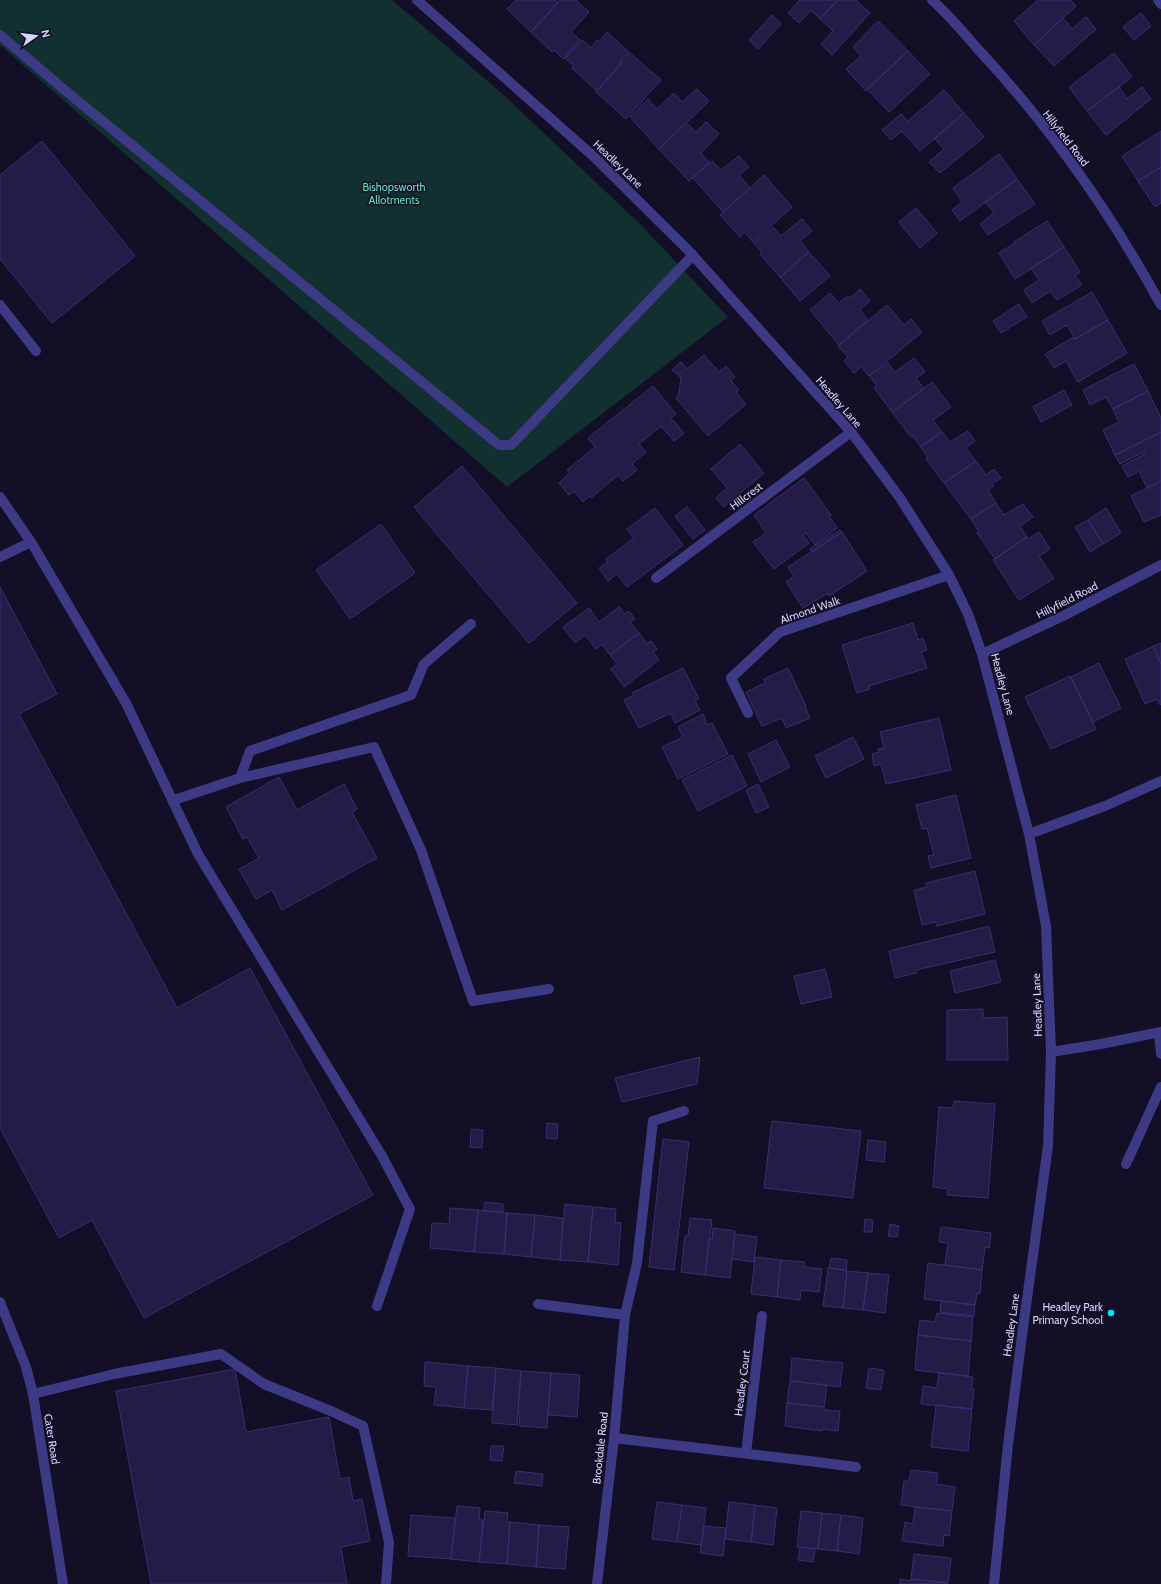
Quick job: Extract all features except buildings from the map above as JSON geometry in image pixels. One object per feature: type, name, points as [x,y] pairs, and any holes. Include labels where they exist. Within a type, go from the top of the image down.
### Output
[{"type":"street","name":"Headley Lane","points":[[417,0],[592,155],[693,255],[851,432],[900,498],[949,575],[968,614],[982,654],[1029,834],[1046,926],[1051,1052],[1048,1146],[1008,1445],[994,1584]]},
{"type":"street","name":"Hillyfield Road","points":[[932,0],[1007,80],[1088,185],[1161,305]]},
{"type":"street","points":[[1158,0],[1161,4]]},
{"type":"street","points":[[0,36],[499,445],[511,444],[693,255]]},
{"type":"street","points":[[0,305],[36,351]]},
{"type":"street","name":"Hillcrest","points":[[656,578],[851,432]]},
{"type":"street","points":[[0,497],[30,542],[126,703],[174,800],[198,854],[382,1156],[410,1208],[377,1306]]},
{"type":"street","points":[[0,557],[30,542]]},
{"type":"street","name":"Hillyfield Road","points":[[982,654],[1063,616],[1161,565]]},
{"type":"street","name":"Almond Walk","points":[[748,713],[730,678],[780,632],[949,575]]},
{"type":"street","points":[[240,778],[250,751],[411,695],[424,664],[471,624]]},
{"type":"street","points":[[174,800],[240,778],[374,747],[421,850],[473,1001],[549,989]]},
{"type":"street","points":[[1029,834],[1098,809],[1161,781]]},
{"type":"street","points":[[1051,1052],[1160,1032],[1161,1054]]},
{"type":"street","points":[[1126,1164],[1161,1087]]},
{"type":"street","name":"Brookdale Road","points":[[597,1584],[614,1438],[625,1315],[637,1263],[653,1121],[684,1111]]},
{"type":"street","name":"Cater Road","points":[[0,1302],[26,1367],[33,1394],[63,1584]]},
{"type":"street","points":[[538,1304],[625,1315]]},
{"type":"street","name":"Headley Court","points":[[746,1453],[762,1316]]},
{"type":"street","points":[[33,1394],[114,1374],[221,1354],[264,1384],[331,1411],[363,1426],[389,1542],[386,1584]]},
{"type":"street","points":[[614,1438],[856,1467]]},
{"type":"green space","name":"Bishopsworth Allotments","points":[[0,0],[392,0],[496,88],[640,224],[728,317],[507,487],[0,45]]},
{"type":"place","name":"Headley Park Primary School","points":[[1111,1313]]}]
